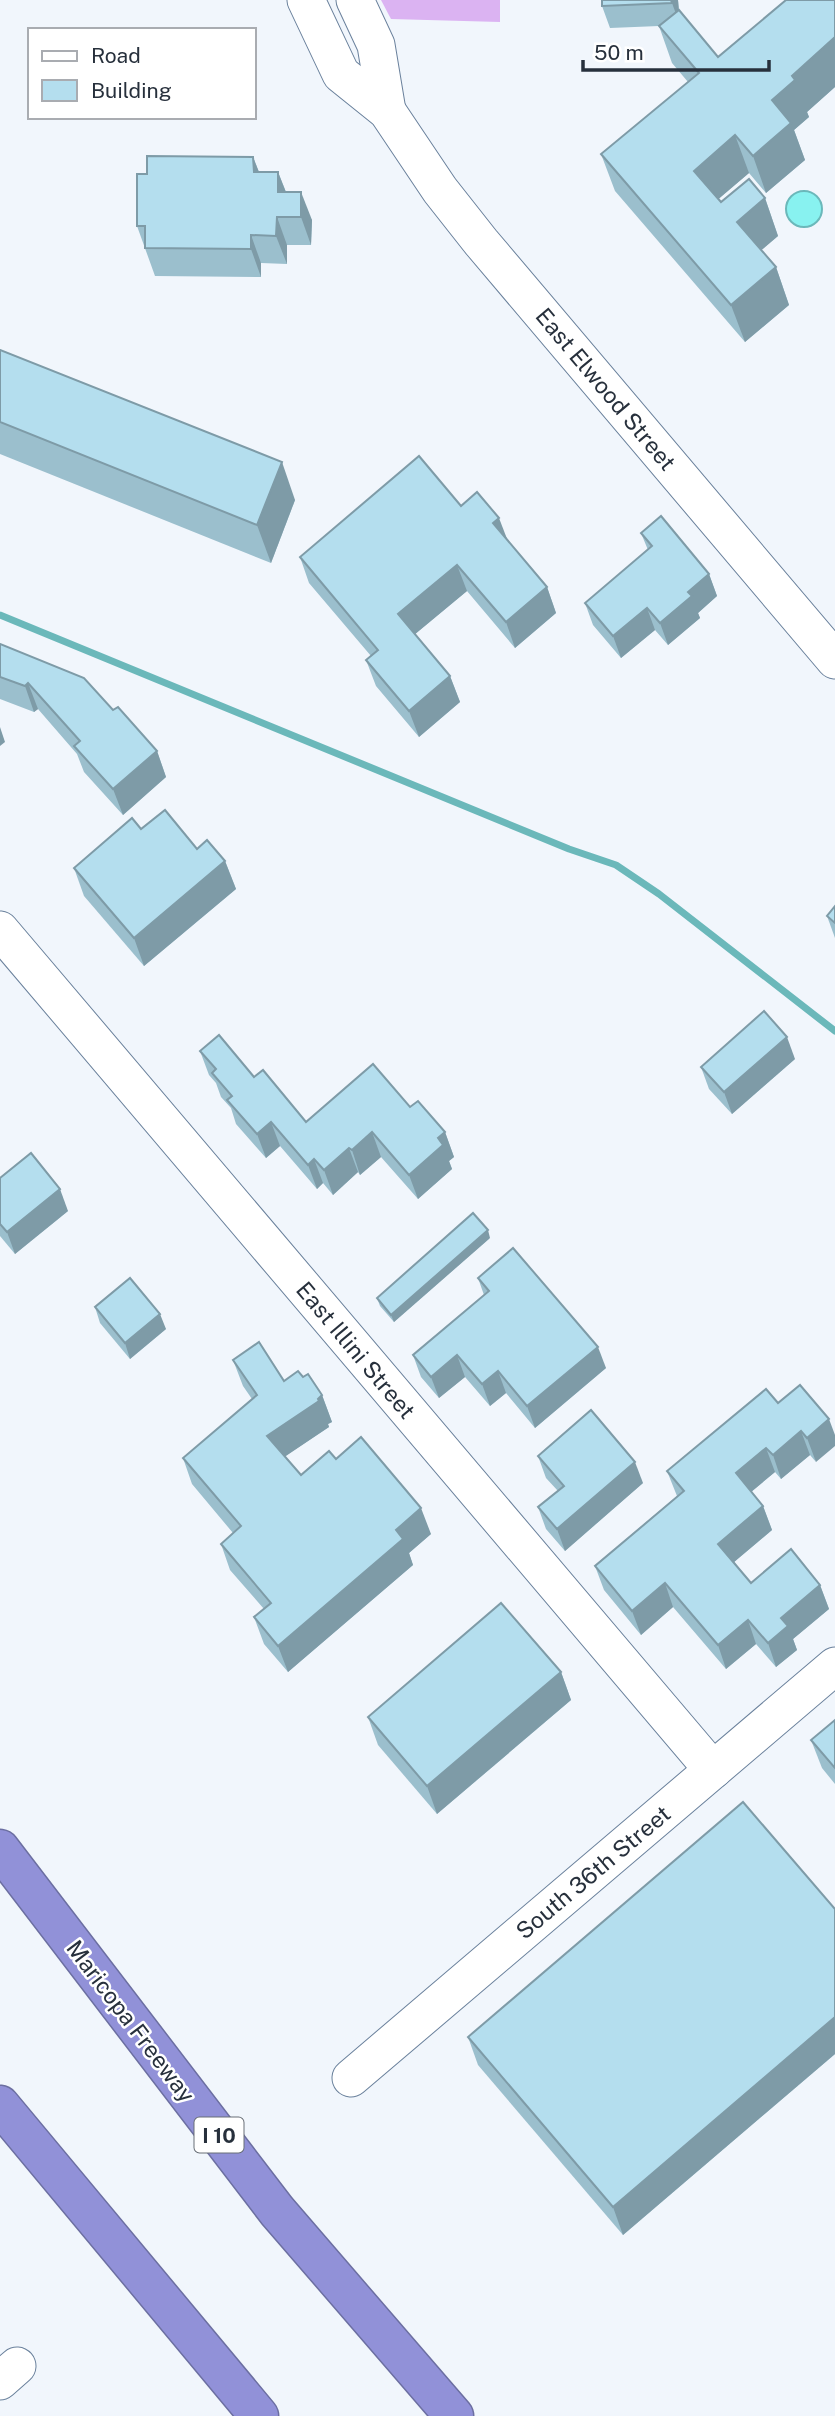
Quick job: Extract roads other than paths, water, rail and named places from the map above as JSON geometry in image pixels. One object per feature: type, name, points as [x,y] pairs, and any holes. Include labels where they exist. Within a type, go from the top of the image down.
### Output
[{"type":"highway","name":"Maricopa Freeway","points":[[0,1849],[276,2211],[453,2414]]},
{"type":"highway","points":[[0,2105],[259,2416]]},
{"type":"street","name":"East Elwood Street","points":[[306,0],[341,74],[387,111],[440,190],[481,242],[835,660]]},
{"type":"street","name":"East Elwood Street","points":[[355,0],[376,45],[387,111]]},
{"type":"street","name":"East Illini Street","points":[[0,930],[713,1770]]},
{"type":"street","name":"South 36th Street","points":[[351,2078],[835,1666]]},
{"type":"water","points":[[804,191],[817,196],[822,209],[817,222],[804,227],[791,222],[786,209],[791,196]]},
{"type":"waterway","points":[[0,615],[569,849],[616,865],[659,894],[835,1031]]}]
